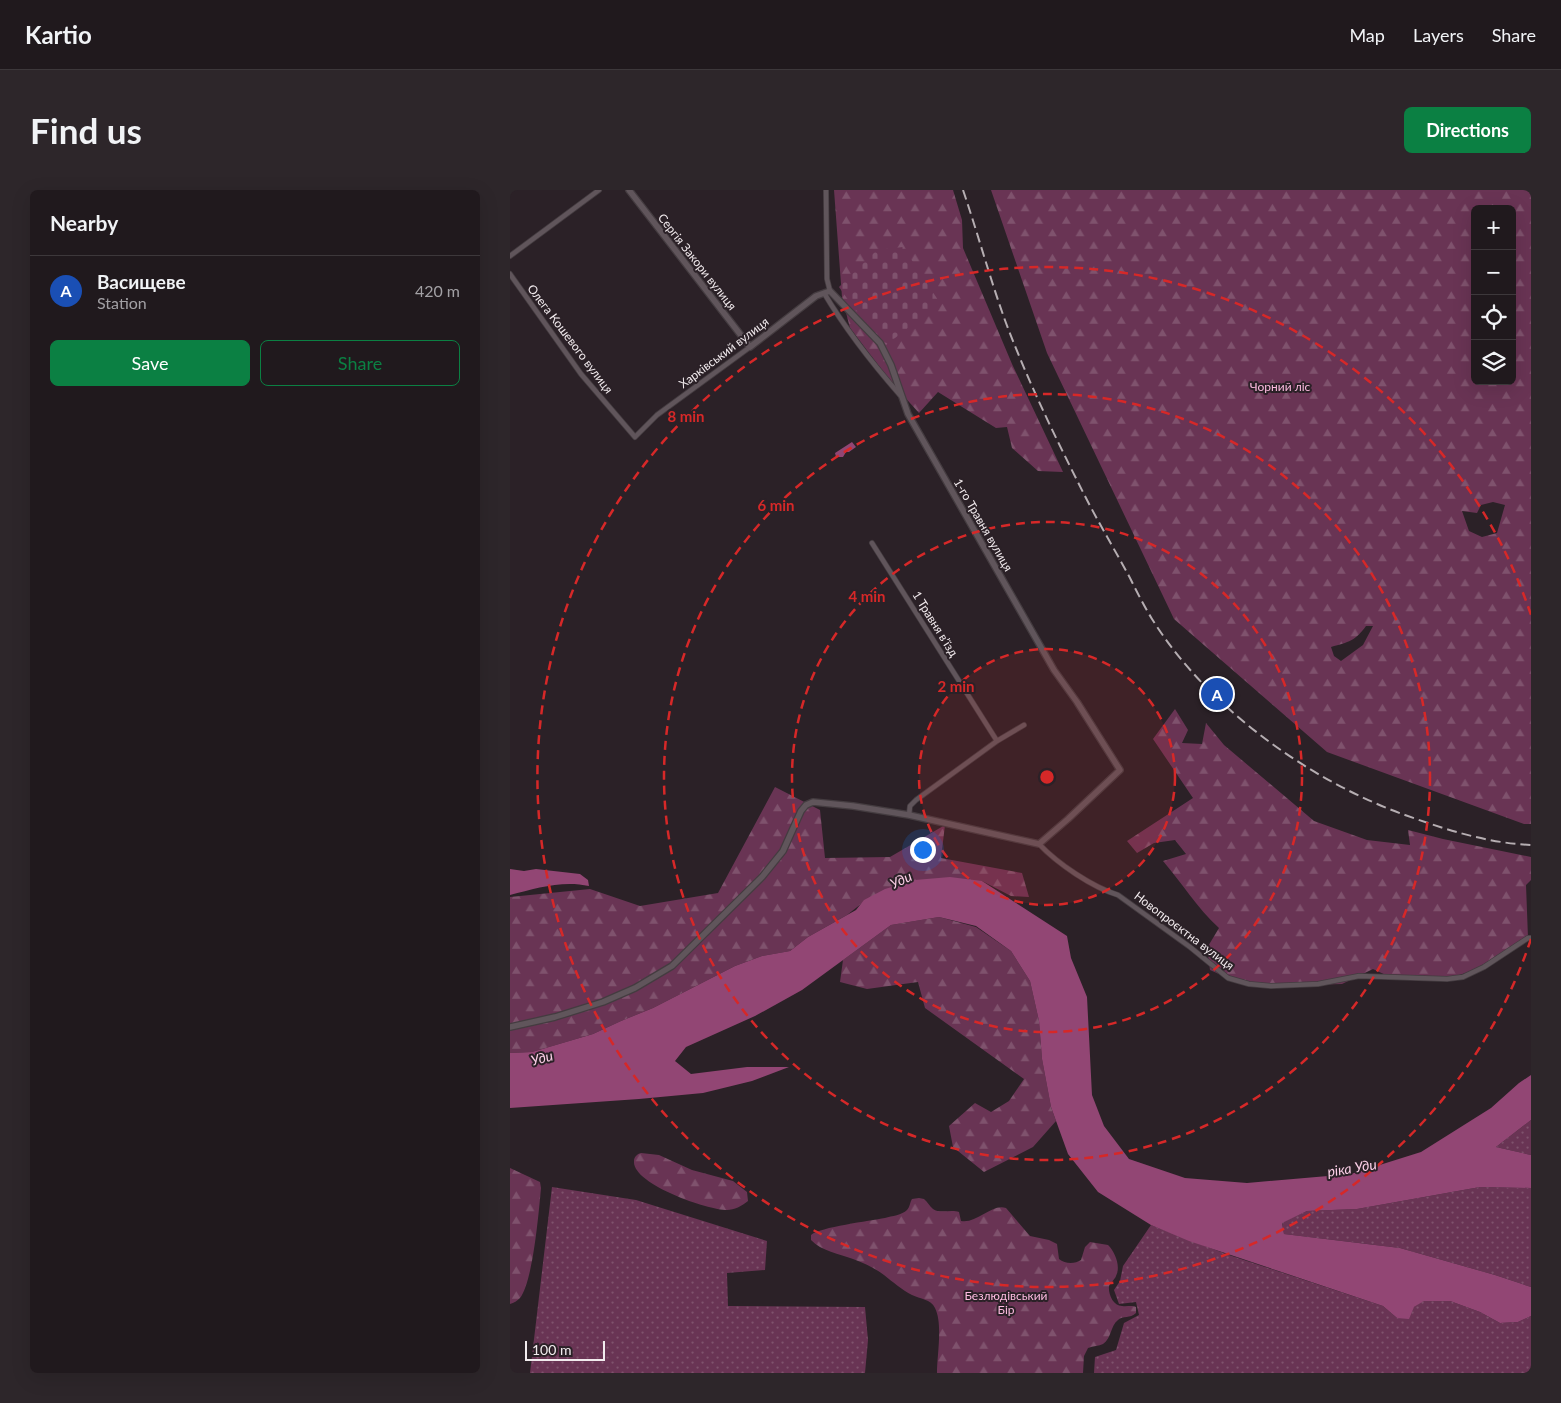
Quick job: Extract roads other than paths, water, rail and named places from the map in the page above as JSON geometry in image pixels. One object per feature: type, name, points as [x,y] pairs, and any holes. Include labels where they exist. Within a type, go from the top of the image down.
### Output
[{"type":"street","points":[[510,256],[599,190]]},
{"type":"street","name":"Сергія Закори вулиця","points":[[629,190],[750,347]]},
{"type":"street","points":[[826,190],[827,292],[880,343],[891,365],[904,400]]},
{"type":"street","name":"Олега Кошевого вулиця","points":[[510,274],[581,374],[635,437]]},
{"type":"street","name":"Харківський вулиця","points":[[635,437],[657,415],[816,296],[827,292]]},
{"type":"street","name":"1-го Травня вулиця","points":[[827,292],[838,316],[871,361],[904,400],[908,414],[1054,670],[1077,702],[1120,770],[1039,844]]},
{"type":"street","name":"1 Травня в’їзд","points":[[872,544],[997,741]]},
{"type":"street","points":[[909,815],[910,806],[916,800],[997,741],[1024,725]]},
{"type":"street","points":[[510,1027],[555,1017],[603,1002],[635,988],[672,966],[762,877],[783,851],[801,811],[806,805],[813,802],[909,815],[1039,844]]},
{"type":"street","name":"Новопроєктна вулиця","points":[[1039,844],[1055,859],[1091,883],[1106,892],[1118,895],[1228,978],[1249,984],[1271,986],[1318,984],[1359,976],[1447,979],[1463,977],[1484,967],[1528,938],[1531,938]]},
{"type":"water","points":[[852,442],[856,447],[846,452],[843,457],[836,457],[835,453]]},
{"type":"water","points":[[510,869],[524,871],[536,869],[580,874],[588,880],[589,886],[559,884],[510,895]]},
{"type":"water","name":"Уди","points":[[950,877],[982,881],[1067,936],[1071,958],[1087,997],[1092,1095],[1104,1126],[1129,1159],[1185,1178],[1247,1183],[1351,1174],[1421,1152],[1491,1108],[1531,1075],[1531,1120],[1496,1147],[1531,1155],[1531,1188],[1480,1187],[1357,1209],[1307,1211],[1282,1223],[1284,1234],[1400,1248],[1531,1287],[1531,1316],[1518,1322],[1500,1323],[1480,1312],[1450,1301],[1424,1301],[1414,1307],[1409,1319],[1397,1318],[1383,1306],[1189,1241],[1151,1225],[1098,1192],[1068,1154],[1051,1107],[1042,1059],[1039,1021],[1030,981],[1011,951],[976,926],[939,917],[891,925],[802,990],[755,1016],[686,1047],[675,1061],[691,1074],[747,1067],[789,1067],[752,1081],[703,1093],[510,1108],[510,1053],[532,1052],[593,1034],[653,1008],[735,966],[762,956],[790,951],[808,937],[856,910],[864,900],[885,889],[915,880]]},
{"type":"railway","points":[[963,190],[1006,323],[1034,391],[1055,435],[1087,500],[1149,614],[1175,651],[1201,682],[1263,737],[1297,761],[1332,782],[1405,815],[1452,831],[1499,842],[1531,845]]},
{"type":"place","name":"Васищеве","points":[[1217,694]]},
{"type":"park label","name":"Чорний ліс","points":[[1280,387]]},
{"type":"park label","name":"Безлюдівський Бір","points":[[1006,1303]]},
{"type":"water label","name":"ріка Уди","points":[[1352,1168]]}]
